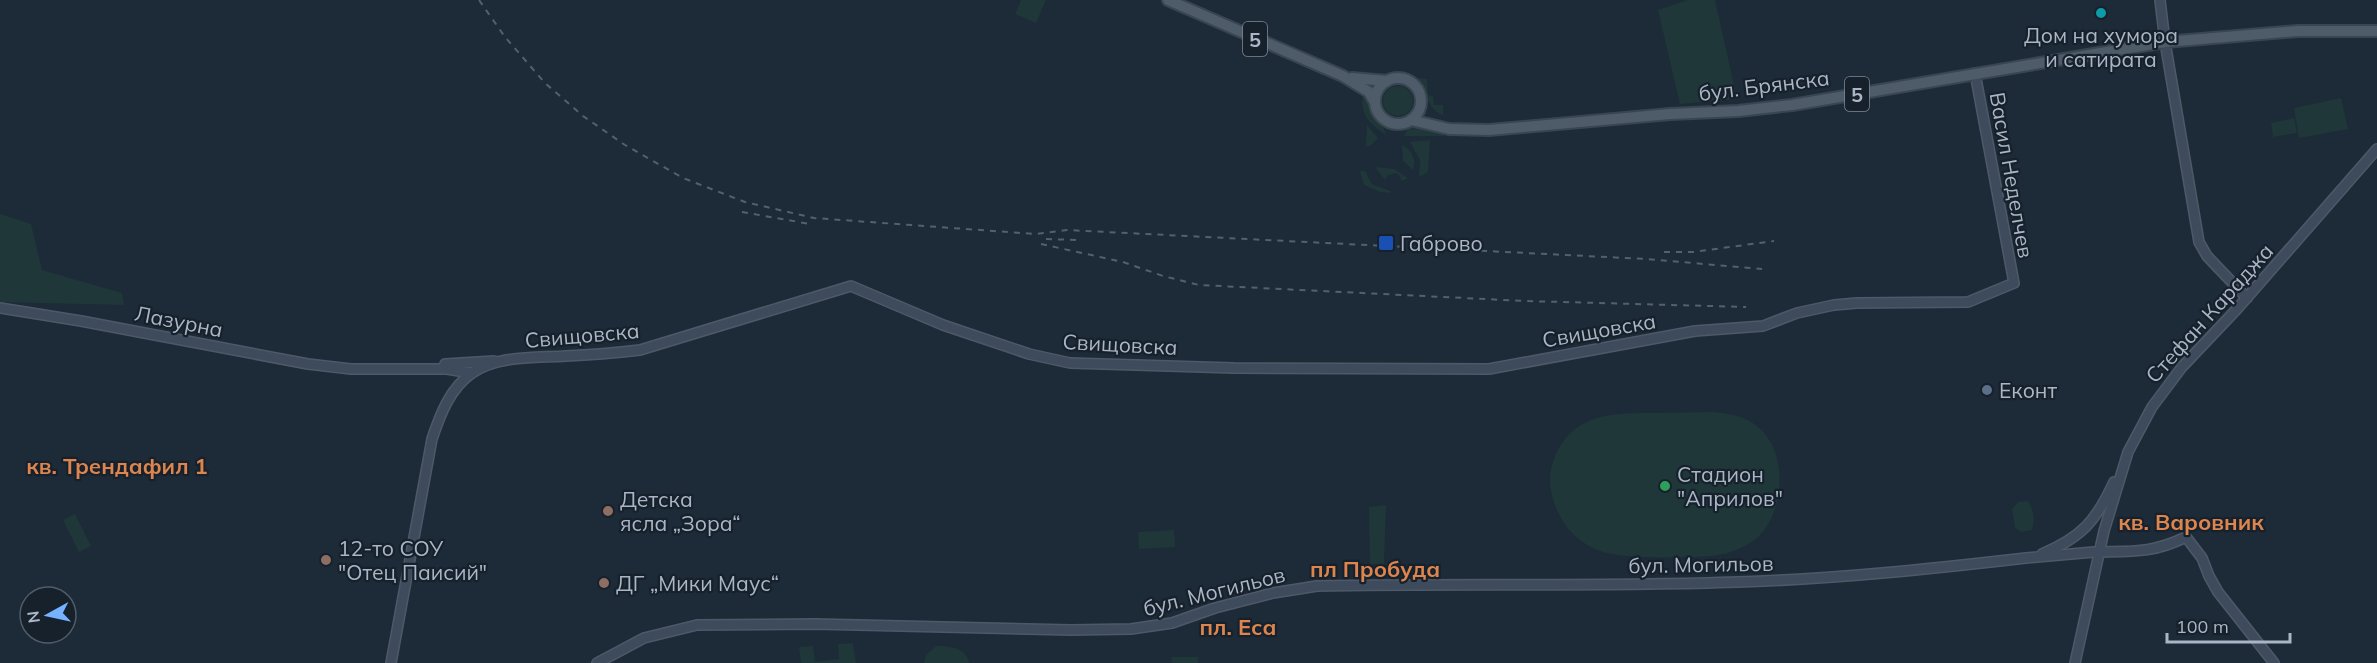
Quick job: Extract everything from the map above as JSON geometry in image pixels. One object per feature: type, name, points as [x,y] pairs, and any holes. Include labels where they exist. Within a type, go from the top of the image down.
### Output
[{"type":"main road","name":"5","points":[[1168,0],[1343,76],[1369,92],[1377,112],[1385,121],[1396,125],[1412,120]]},
{"type":"main road","name":"бул. Брянска","points":[[1412,120],[1449,129],[1489,130],[1738,111],[1792,105],[2165,42],[2298,31],[2377,31]]},
{"type":"main road","name":"5","points":[[1343,76],[1370,81],[1387,81],[1396,78],[1411,82],[1418,90],[1421,102],[1440,126]]},
{"type":"main road","points":[[1374,101],[1379,87],[1387,81]]},
{"type":"main road","points":[[1412,120],[1421,102]]},
{"type":"street","points":[[2160,0],[2199,242],[2207,256],[2247,298]]},
{"type":"street","name":"Васил Неделчев","points":[[1975,73],[2014,283]]},
{"type":"street","name":"Стефан Караджа","points":[[2075,663],[2099,552],[2128,452],[2138,432],[2163,390],[2182,367],[2247,298],[2377,149]]},
{"type":"street","name":"Свищовска","points":[[391,663],[432,439],[444,407],[471,373],[508,360],[640,350],[850,286],[943,325],[1029,354],[1070,363],[1234,368],[1489,369],[1695,331],[1763,326],[1797,313],[1834,305],[1968,302],[2014,283]]},
{"type":"street","name":"Лазурна","points":[[0,308],[308,364],[351,369],[391,368]]},
{"type":"street","points":[[391,368],[508,360]]},
{"type":"street","points":[[391,368],[447,369],[471,373]]},
{"type":"street","points":[[2033,558],[2069,541],[2089,525],[2102,508],[2128,452]]},
{"type":"street","name":"бул. Могильов","points":[[597,663],[644,638],[698,625],[815,624],[1060,630],[1131,629],[1172,623],[1215,608],[1273,593],[1317,586],[1738,582],[1874,575],[2033,558],[2146,550],[2169,545],[2186,537],[2205,562],[2209,576],[2218,592],[2274,663]]},
{"type":"green space","points":[[1021,0],[1046,0],[1036,23],[1015,14]]},
{"type":"green space","points":[[1688,0],[1715,0],[1737,99],[1680,104],[1658,10]]},
{"type":"green space","points":[[1416,78],[1427,79],[1428,95],[1433,96],[1434,105],[1443,105],[1443,115],[1430,104]]},
{"type":"green space","points":[[1398,86],[1408,91],[1413,101],[1408,111],[1398,116],[1388,111],[1383,101],[1388,91]]},
{"type":"green space","points":[[1363,95],[1386,135],[1367,118],[1363,108]]},
{"type":"green space","points":[[2341,98],[2348,129],[2299,138],[2294,108]]},
{"type":"green space","points":[[2294,118],[2297,133],[2273,137],[2271,123]]},
{"type":"green space","points":[[1367,125],[1378,138],[1370,146],[1366,146]]},
{"type":"green space","points":[[1417,126],[1443,134],[1443,136],[1404,136],[1407,130]]},
{"type":"green space","points":[[1430,140],[1428,172],[1419,177],[1420,160],[1410,142]]},
{"type":"green space","points":[[1402,145],[1413,156],[1413,170],[1403,161]]},
{"type":"green space","points":[[1375,167],[1394,169],[1408,178],[1402,181],[1395,173],[1387,176],[1385,180]]},
{"type":"green space","points":[[1360,171],[1365,171],[1372,184],[1391,191],[1390,193],[1380,192],[1364,185]]},
{"type":"green space","points":[[0,214],[31,224],[42,270],[122,293],[124,305],[0,302]]},
{"type":"green space","name":"Стадион \"Априлов\"","points":[[1714,412],[1752,422],[1767,437],[1774,450],[1780,481],[1778,497],[1767,526],[1753,541],[1736,550],[1712,556],[1626,556],[1592,548],[1578,539],[1566,526],[1552,496],[1551,470],[1560,446],[1581,425],[1594,419],[1623,414]]},
{"type":"green space","points":[[2028,501],[2033,512],[2033,526],[2032,530],[2021,532],[2015,528],[2012,509],[2018,502]]},
{"type":"green space","points":[[1386,505],[1384,564],[1370,564],[1369,507]]},
{"type":"green space","points":[[75,514],[91,546],[79,552],[63,520]]},
{"type":"green space","points":[[1174,530],[1175,547],[1139,549],[1138,532]]},
{"type":"green space","points":[[853,643],[856,663],[801,663],[799,647],[813,646],[815,662],[839,659],[838,644]]},
{"type":"green space","points":[[936,646],[951,647],[961,651],[969,663],[924,663],[926,655]]},
{"type":"green space","points":[[1171,657],[1198,657],[1198,663],[1172,663]]},
{"type":"railway","points":[[479,0],[505,37],[545,83],[583,116],[625,145],[683,178],[745,202],[814,218],[1035,234],[1067,230],[1646,259],[1762,269]]},
{"type":"railway","points":[[742,212],[810,224]]},
{"type":"railway","points":[[1046,239],[1076,240]]},
{"type":"railway","points":[[1664,252],[1693,252],[1774,241]]},
{"type":"railway","points":[[1041,244],[1123,262],[1163,276],[1199,285],[1525,301],[1746,307]]},
{"type":"place","name":"Дом на хумора и сатирата","points":[[2101,13]]},
{"type":"place","name":"Габрово","points":[[1386,243]]},
{"type":"place","name":"Еконт","points":[[1987,390]]},
{"type":"place","name":"Стадион \"Априлов\"","points":[[1665,486]]},
{"type":"place","name":"Детска ясла „Зора“","points":[[608,511]]},
{"type":"place","name":"12-то СОУ \"Отец Паисий\"","points":[[326,560]]},
{"type":"place","name":"ДГ „Мики Маус“","points":[[604,583]]},
{"type":"district","name":"кв. Трендафил 1","points":[[117,466]]},
{"type":"district","name":"кв. Варовник","points":[[2191,522]]},
{"type":"district","name":"пл Пробуда","points":[[1375,569]]},
{"type":"district","name":"пл. Еса","points":[[1238,627]]}]
